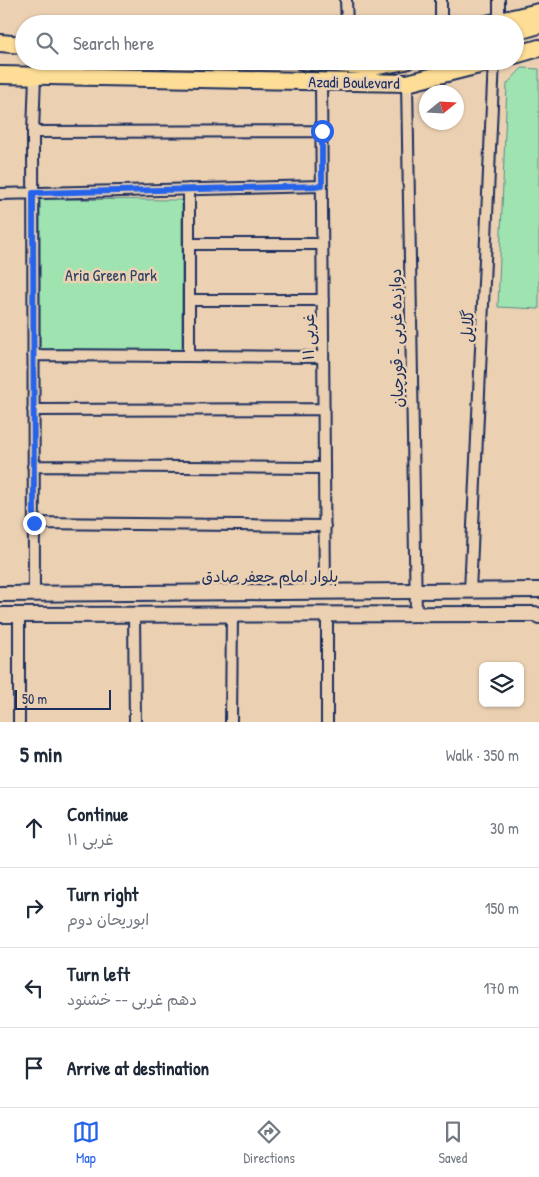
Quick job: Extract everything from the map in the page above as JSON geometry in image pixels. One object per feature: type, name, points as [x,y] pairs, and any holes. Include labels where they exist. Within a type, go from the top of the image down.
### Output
[{"type":"main road","points":[[524,15],[539,12]]},
{"type":"main road","points":[[524,29],[539,25]]},
{"type":"main road","points":[[0,43],[15,44]]},
{"type":"main road","points":[[524,53],[537,50]]},
{"type":"main road","name":"Azadi Boulevard","points":[[0,75],[407,83],[458,70]]},
{"type":"main road","name":"بلوار امام جعفر صادق","points":[[0,594],[539,590]]},
{"type":"main road","points":[[19,615],[34,594]]},
{"type":"main road","points":[[0,615],[416,613],[537,615]]},
{"type":"street","points":[[346,0],[347,15]]},
{"type":"street","points":[[441,0],[442,15]]},
{"type":"street","points":[[495,15],[499,0]]},
{"type":"street","name":"گلایل","points":[[470,592],[494,70]]},
{"type":"street","points":[[34,594],[33,132],[35,76]]},
{"type":"street","name":"۱۱ غربی","points":[[321,82],[325,593]]},
{"type":"street","name":"دوازده غربی - قورچیان","points":[[407,83],[416,613]]},
{"type":"street","points":[[33,132],[322,131]]},
{"type":"street","points":[[0,194],[322,186]]},
{"type":"street","points":[[189,356],[190,189]]},
{"type":"street","points":[[189,244],[322,244]]},
{"type":"street","points":[[189,300],[323,300]]},
{"type":"street","points":[[33,355],[323,357]]},
{"type":"street","points":[[33,410],[324,409]]},
{"type":"street","points":[[34,466],[324,468]]},
{"type":"street","points":[[34,523],[325,526]]},
{"type":"street","points":[[327,614],[327,722]]},
{"type":"street","points":[[18,722],[19,615]]},
{"type":"street","points":[[134,615],[135,722]]},
{"type":"street","points":[[231,722],[232,615]]},
{"type":"green space","points":[[524,68],[539,69],[539,309],[498,307],[507,84]]},
{"type":"green space","name":"Aria Green Park","points":[[40,199],[182,200],[182,350],[40,349]]},
{"type":"route","points":[[34,523],[33,193],[322,186],[322,131]]}]
